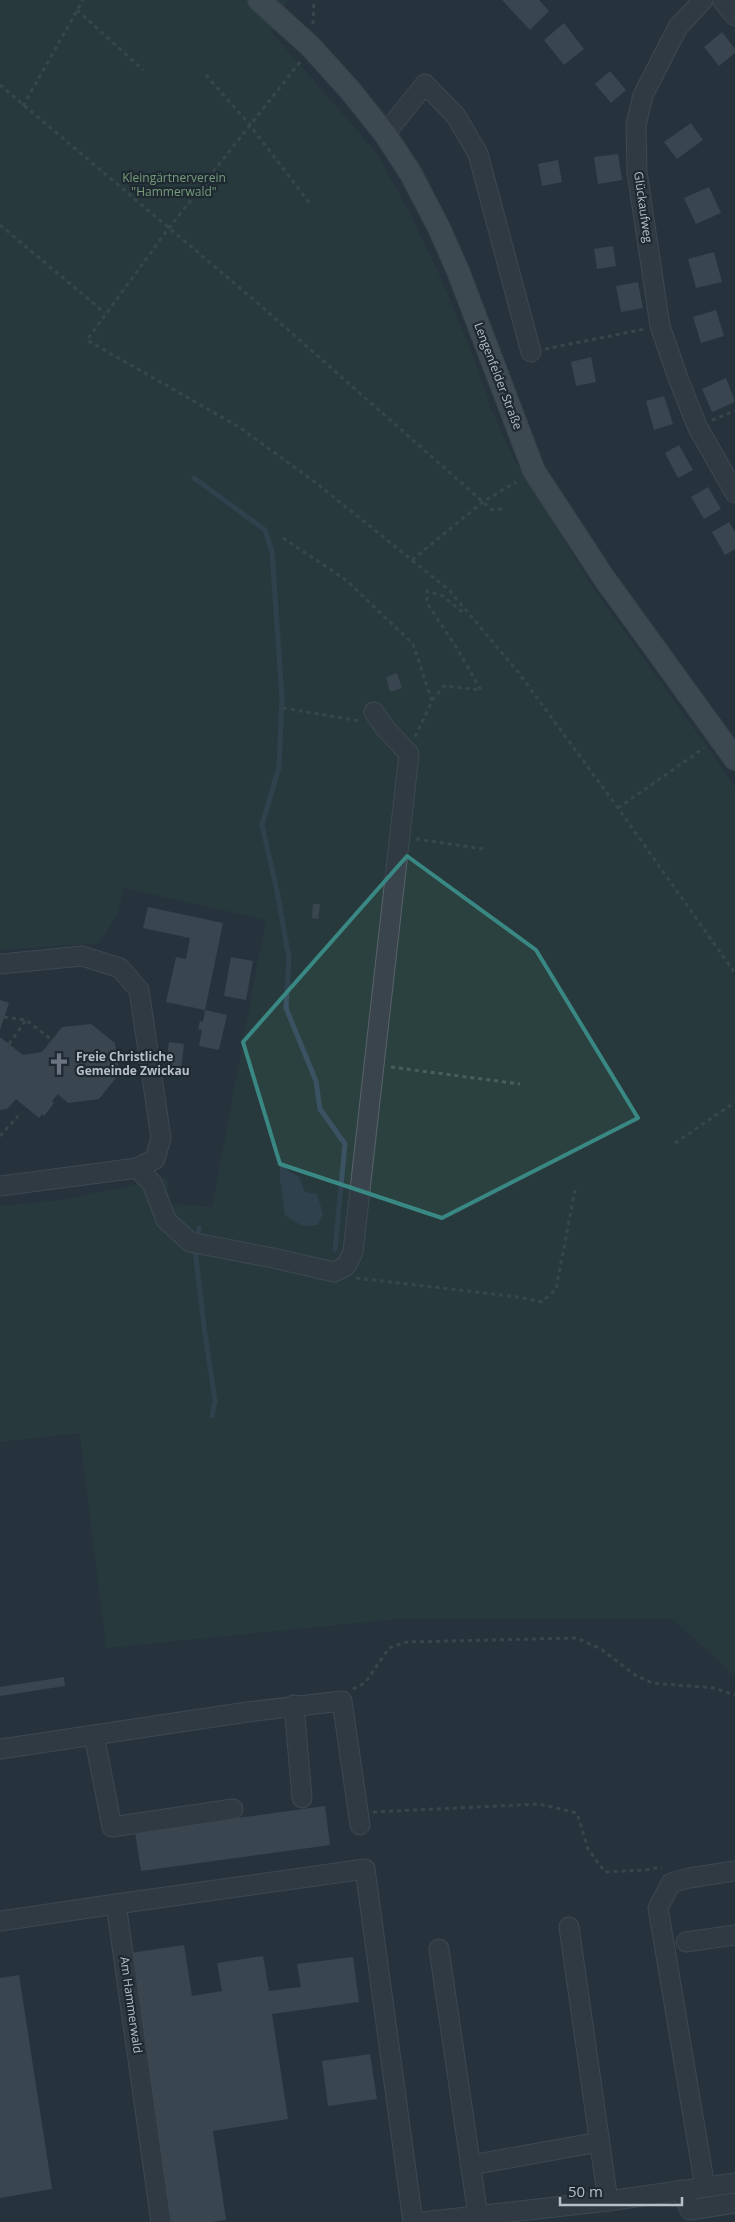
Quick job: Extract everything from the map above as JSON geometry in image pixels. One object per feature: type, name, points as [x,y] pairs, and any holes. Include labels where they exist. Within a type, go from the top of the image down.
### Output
[{"type":"main road","name":"Lengenfelder Straße","points":[[258,0],[310,46],[349,89],[385,134],[411,174],[439,228],[458,271],[534,470],[604,578],[735,759]]},
{"type":"street","name":"Glückaufweg","points":[[703,0],[678,28],[654,70],[643,95],[636,125],[637,172],[660,326],[697,426],[735,493]]},
{"type":"street","points":[[722,0],[735,16]]},
{"type":"street","points":[[385,134],[425,84],[456,116],[478,154],[531,352]]},
{"type":"street","points":[[137,1168],[152,1183],[166,1220],[190,1242],[334,1272],[346,1266],[352,1252],[409,754],[385,728],[374,712]]},
{"type":"street","points":[[0,964],[82,956],[120,968],[139,990],[161,1138],[155,1158],[137,1168],[0,1186]]},
{"type":"street","points":[[0,1749],[294,1706],[342,1701],[359,1819]]},
{"type":"street","points":[[294,1706],[302,1798]]},
{"type":"street","points":[[94,1735],[112,1827],[233,1809]]},
{"type":"street","points":[[0,1922],[365,1868],[413,2222]]},
{"type":"street","points":[[705,2187],[658,1908],[671,1884],[689,1878],[735,1871]]},
{"type":"street","name":"Am Hammerwald","points":[[116,1904],[161,2222]]},
{"type":"street","points":[[568,1927],[608,2200]]},
{"type":"street","points":[[686,1942],[735,1935]]},
{"type":"street","points":[[439,1949],[478,2216]]},
{"type":"street","points":[[471,2165],[599,2142]]},
{"type":"street","points":[[423,2222],[735,2183]]},
{"type":"street","points":[[681,2190],[690,2210],[735,2203]]},
{"type":"path","points":[[23,106],[83,0]]},
{"type":"path","points":[[314,0],[310,46],[299,64],[168,228],[87,340],[239,427],[315,482],[449,590],[518,672],[618,808],[735,973]]},
{"type":"path","points":[[77,10],[143,70]]},
{"type":"path","points":[[206,75],[250,124],[311,205]]},
{"type":"path","points":[[0,85],[260,305],[492,510],[503,509]]},
{"type":"path","points":[[0,225],[105,313]]},
{"type":"path","points":[[531,352],[660,326]]},
{"type":"path","points":[[697,426],[735,411]]},
{"type":"path","points":[[412,560],[484,501],[516,482]]},
{"type":"path","points":[[283,538],[346,580],[413,644],[432,701]]},
{"type":"path","points":[[409,754],[432,701],[444,686],[481,690],[456,646],[427,603],[427,591],[443,596],[461,611],[464,608]]},
{"type":"path","points":[[283,708],[355,720],[385,728]]},
{"type":"path","points":[[618,808],[702,749],[720,739]]},
{"type":"path","points":[[400,838],[484,849]]},
{"type":"path","points":[[4,1017],[26,1020],[52,1040]]},
{"type":"path","points":[[9,1044],[26,1020]]},
{"type":"path","points":[[373,1066],[520,1084]]},
{"type":"path","points":[[675,1143],[735,1102]]},
{"type":"path","points":[[0,1136],[18,1116]]},
{"type":"path","points":[[334,1272],[363,1280],[518,1297],[542,1302],[556,1289],[576,1190]]},
{"type":"path","points":[[342,1701],[346,1692],[365,1683],[389,1648],[406,1642],[577,1638],[601,1649],[635,1675],[652,1683],[714,1688],[735,1695]]},
{"type":"path","points":[[359,1819],[539,1804],[577,1813],[588,1848],[605,1872],[663,1867]]},
{"type":"highlighted area","points":[[407,856],[536,950],[638,1118],[442,1218],[280,1164],[243,1042]]},
{"type":"green space","name":"Kleingärtnerverein \"Hammerwald\"","points":[[0,0],[288,0],[271,32],[377,154],[408,210],[436,267],[474,359],[491,409],[511,454],[591,585],[735,786],[735,1676],[673,1619],[397,1619],[106,1648],[80,1433],[0,1442],[0,1206],[63,1200],[167,1178],[171,1204],[212,1207],[266,920],[124,888],[118,914],[99,943],[0,950]]},
{"type":"water","points":[[280,1159],[288,1171],[299,1177],[305,1192],[317,1194],[323,1214],[318,1225],[302,1226],[285,1215],[280,1179]]},
{"type":"building","points":[[502,0],[539,0],[549,11],[530,30]]},
{"type":"building","points":[[564,23],[584,49],[564,65],[544,40]]},
{"type":"building","points":[[722,32],[735,49],[735,53],[719,66],[704,47]]},
{"type":"building","points":[[610,71],[626,90],[611,103],[595,84]]},
{"type":"building","points":[[691,123],[703,140],[677,159],[664,142]]},
{"type":"building","points":[[618,154],[622,180],[598,184],[594,157]]},
{"type":"building","points":[[558,160],[562,182],[542,186],[538,164]]},
{"type":"building","points":[[709,187],[721,213],[696,224],[684,198]]},
{"type":"building","points":[[613,246],[616,266],[597,269],[594,249]]},
{"type":"building","points":[[714,252],[722,282],[696,288],[688,259]]},
{"type":"building","points":[[638,282],[643,308],[621,312],[616,286]]},
{"type":"building","points":[[716,310],[724,336],[701,343],[693,317]]},
{"type":"building","points":[[591,357],[596,382],[576,386],[571,362]]},
{"type":"building","points":[[726,378],[735,402],[712,412],[702,389]]},
{"type":"building","points":[[664,396],[673,424],[654,430],[646,401]]},
{"type":"building","points":[[679,445],[693,470],[678,478],[665,453]]},
{"type":"building","points":[[708,487],[721,509],[704,519],[691,497]]},
{"type":"building","points":[[729,522],[735,532],[735,549],[725,555],[712,532]]},
{"type":"building","points":[[397,673],[402,688],[390,692],[386,677]]},
{"type":"building","points":[[313,904],[320,904],[318,919],[312,918]]},
{"type":"building","points":[[148,907],[223,923],[205,1010],[166,1002],[176,957],[186,959],[190,938],[143,928]]},
{"type":"building","points":[[231,957],[253,961],[246,1000],[224,996]]},
{"type":"building","points":[[0,1000],[9,1003],[0,1030]]},
{"type":"building","points":[[205,1010],[227,1015],[219,1050],[199,1046],[202,1030],[198,1029],[200,1021],[203,1022]]},
{"type":"building","name":"Freie Christliche Gemeinde Zwickau","points":[[91,1024],[115,1043],[119,1074],[99,1099],[68,1103],[58,1094],[44,1116],[42,1114],[39,1118],[16,1099],[7,1109],[0,1110],[0,1037],[23,1055],[42,1052],[62,1027]]},
{"type":"building","points":[[169,1042],[184,1044],[181,1068],[166,1066]]},
{"type":"building","points":[[64,1677],[65,1686],[0,1696],[0,1687]]},
{"type":"building","points":[[325,1806],[330,1845],[141,1871],[135,1832]]},
{"type":"building","points":[[184,1945],[192,1996],[222,1991],[217,1963],[263,1956],[269,1991],[301,1987],[297,1964],[353,1957],[359,2002],[272,2014],[288,2119],[213,2131],[226,2220],[211,2222],[171,2222],[130,1953]]},
{"type":"building","points":[[19,1975],[52,2189],[0,2198],[0,1978]]},
{"type":"building","points":[[370,2054],[377,2099],[328,2106],[322,2061]]},
{"type":"waterway","points":[[194,478],[265,530],[272,552],[282,698],[279,767],[262,825],[277,891],[289,958],[286,1008],[316,1081],[320,1109],[345,1144],[335,1249]]},
{"type":"waterway","points":[[197,1239],[199,1228]]},
{"type":"waterway","points":[[195,1249],[215,1401],[212,1416]]},
{"type":"place","name":"Freie Christliche Gemeinde Zwickau","points":[[59,1064]]}]
